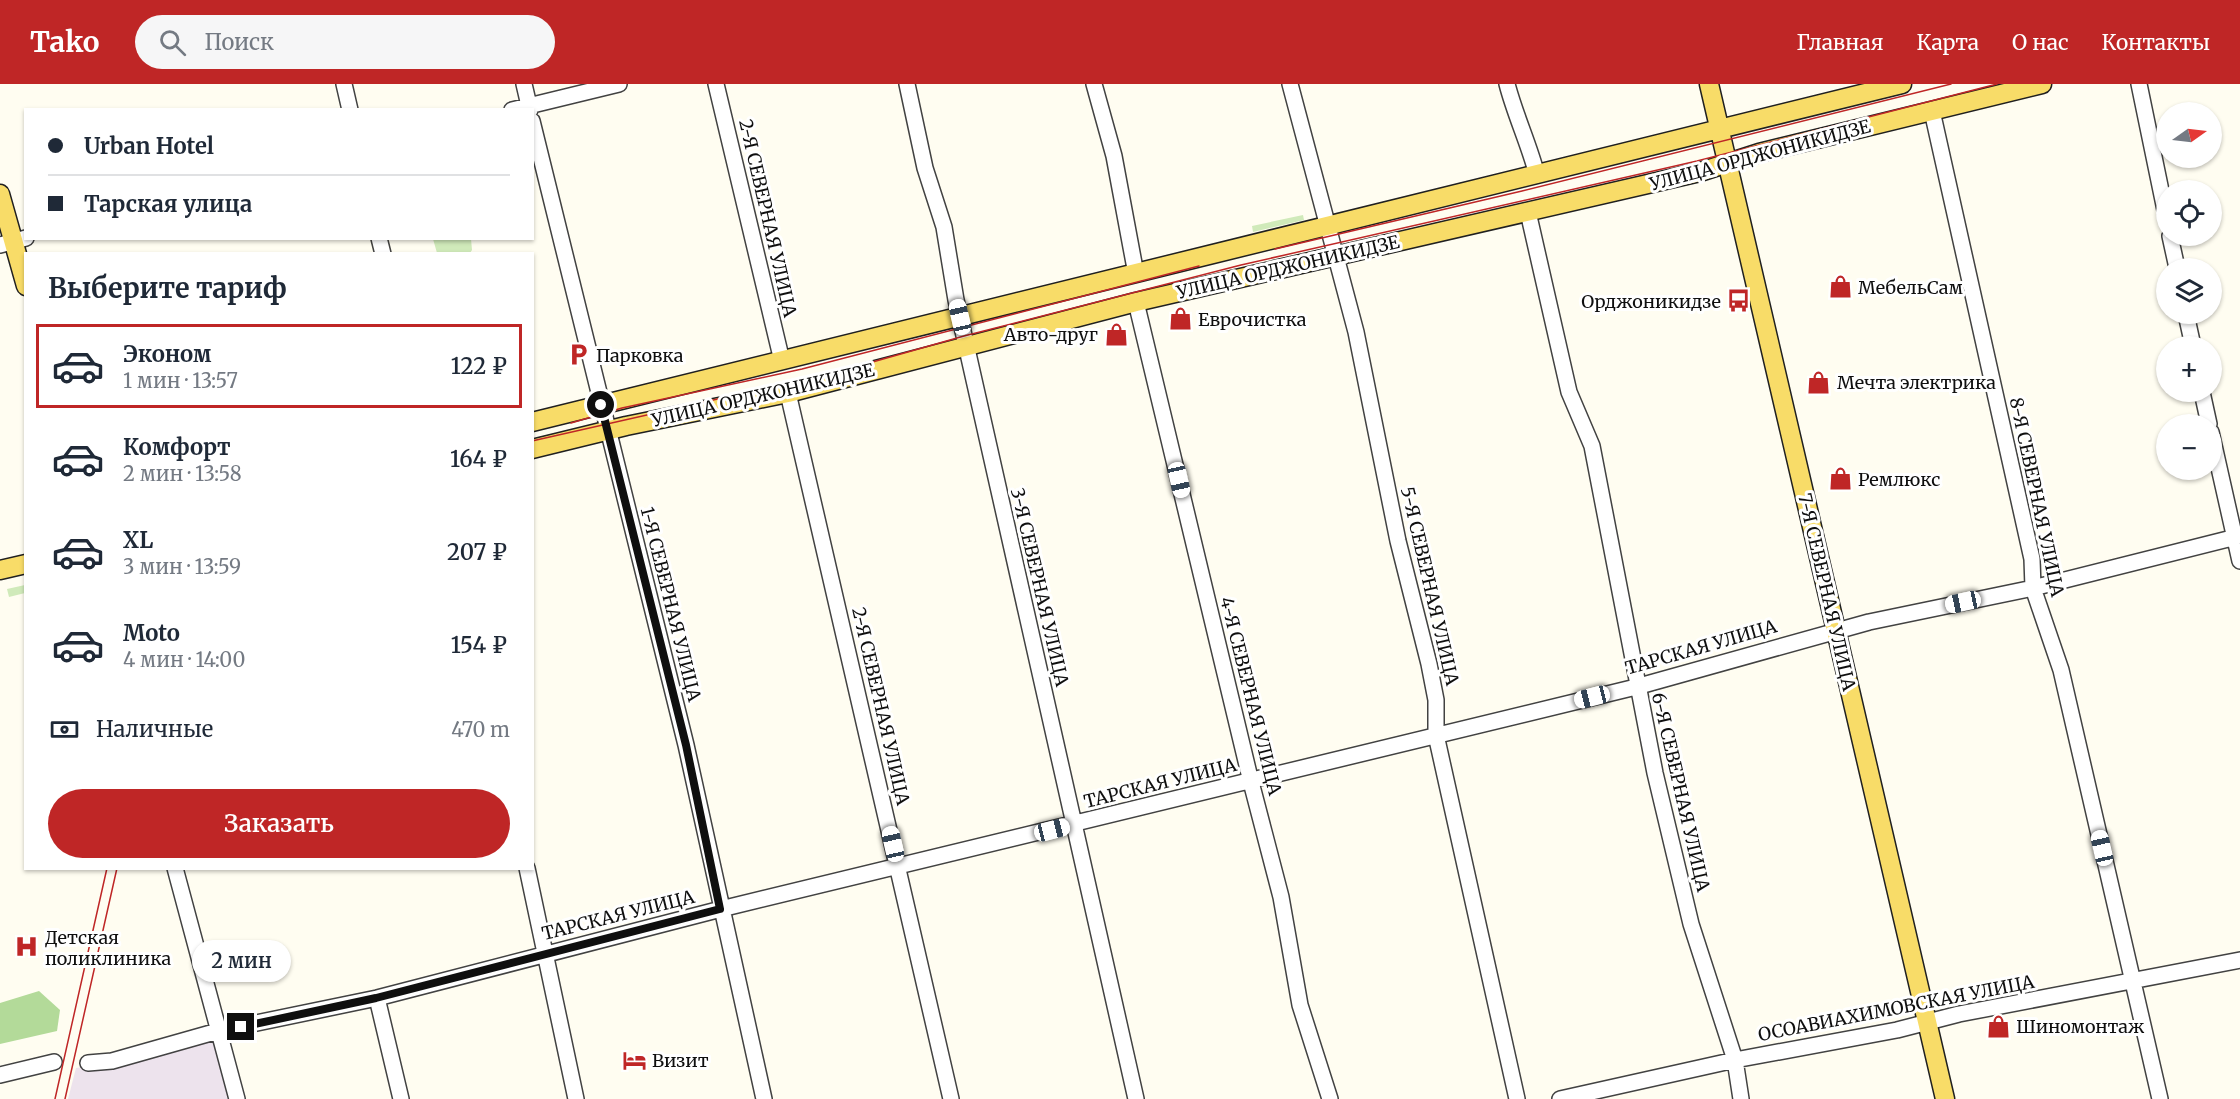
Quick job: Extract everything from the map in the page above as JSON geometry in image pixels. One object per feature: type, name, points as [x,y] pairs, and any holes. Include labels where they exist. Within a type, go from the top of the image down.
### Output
[{"type":"main road","name":"7-Я СЕВЕРНАЯ УЛИЦА","points":[[1709,84],[1945,1099]]},
{"type":"main road","name":"УЛИЦА ОРДЖОНИКИДЗЕ","points":[[534,422],[1902,84]]},
{"type":"main road","name":"УЛИЦА ОРДЖОНИКИДЗЕ","points":[[534,449],[788,393],[1136,302],[1700,172],[1727,163],[2042,84]]},
{"type":"main road","points":[[0,194],[24,279]]},
{"type":"main road","points":[[0,570],[24,564]]},
{"type":"street","points":[[344,84],[350,108]]},
{"type":"street","points":[[524,84],[529,107],[620,84]]},
{"type":"street","name":"2-Я СЕВЕРНАЯ УЛИЦА","points":[[716,84],[782,361]]},
{"type":"street","name":"3-Я СЕВЕРНАЯ УЛИЦА","points":[[907,84],[926,168],[944,227],[966,345],[1136,1099]]},
{"type":"street","points":[[1094,84],[1114,156],[1136,274]]},
{"type":"street","name":"5-Я СЕВЕРНАЯ УЛИЦА","points":[[1290,84],[1330,226],[1356,332],[1398,541],[1429,664],[1436,700],[1436,735],[1517,1099]]},
{"type":"street","points":[[1507,84],[1513,107],[1530,145],[1537,175]]},
{"type":"street","points":[[2139,84],[2159,180]]},
{"type":"street","name":"8-Я СЕВЕРНАЯ УЛИЦА","points":[[1932,111],[2032,559],[2033,588],[2061,670],[2160,1099]]},
{"type":"street","name":"1-Я СЕВЕРНАЯ УЛИЦА","points":[[534,129],[686,745],[720,909],[764,1099]]},
{"type":"street","name":"6-Я СЕВЕРНАЯ УЛИЦА","points":[[1528,212],[1569,392],[1592,446],[1636,687],[1691,924],[1735,1060],[1741,1099]]},
{"type":"street","name":"4-Я СЕВЕРНАЯ УЛИЦА","points":[[1136,302],[1251,782],[1281,897],[1300,1005],[1330,1099]]},
{"type":"street","name":"2-Я СЕВЕРНАЯ УЛИЦА","points":[[788,393],[951,1099]]},
{"type":"street","points":[[2222,476],[2237,537],[2240,561]]},
{"type":"street","name":"ТАРСКАЯ УЛИЦА","points":[[88,1063],[112,1061],[218,1031],[376,998],[720,909],[1636,687],[1836,630],[2033,588],[2237,537]]},
{"type":"street","points":[[176,870],[237,1099]]},
{"type":"street","points":[[527,870],[576,1099]]},
{"type":"street","name":"ОСОАВИАХИМОВСКАЯ УЛИЦА","points":[[1560,1099],[1959,1014],[2240,960]]},
{"type":"street","points":[[376,998],[400,1099]]},
{"type":"street","points":[[0,1076],[54,1062]]},
{"type":"shaded area","points":[[212,1036],[228,1099],[68,1099],[76,1068],[122,1061]]},
{"type":"green space","points":[[1303,215],[1304,220],[1253,232],[1252,226]]},
{"type":"green space","points":[[433,240],[471,240],[471,252],[437,252]]},
{"type":"green space","points":[[24,585],[24,593],[9,597],[7,589]]},
{"type":"green space","points":[[39,991],[60,1010],[57,1031],[0,1044],[0,1003]]},
{"type":"tram line","points":[[1275,249],[1522,191],[1951,84]]},
{"type":"tram line","points":[[534,441],[841,371],[964,336],[1241,265],[1697,161],[1997,84]]},
{"type":"tram line","points":[[571,423],[622,408],[802,369],[1199,266]]},
{"type":"tram line","points":[[55,1099],[107,870]]},
{"type":"tram line","points":[[65,1099],[117,870]]},
{"type":"place","name":"МебельСам","points":[[1840,287]]},
{"type":"place","name":"Орджоникидзе","points":[[1739,301]]},
{"type":"place","name":"Еврочистка","points":[[1180,319]]},
{"type":"place","name":"Авто-друг","points":[[1116,334]]},
{"type":"place","name":"Парковка","points":[[578,355]]},
{"type":"place","name":"Мечта электрика","points":[[1819,382]]},
{"type":"place","name":"Ремлюкс","points":[[1840,479]]},
{"type":"place","name":"Детская поликлиника","points":[[27,947]]},
{"type":"place","name":"Шиномонтаж","points":[[1998,1026]]},
{"type":"place","name":"Визит","points":[[634,1060]]},
{"type":"route","points":[[241,1027],[376,998],[720,909],[686,745],[601,405]]}]
